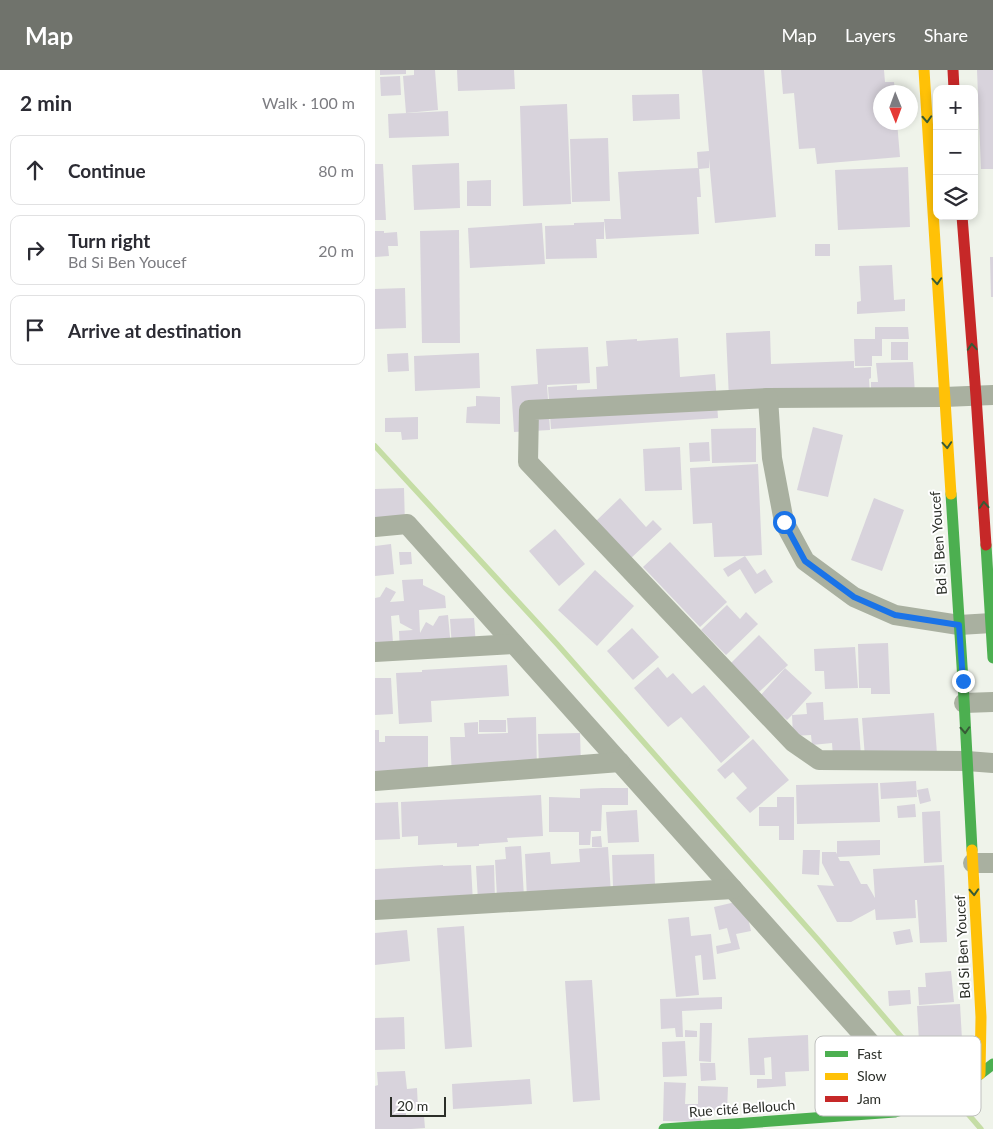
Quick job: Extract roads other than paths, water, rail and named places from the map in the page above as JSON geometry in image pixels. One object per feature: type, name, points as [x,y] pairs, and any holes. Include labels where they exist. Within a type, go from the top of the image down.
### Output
[{"type":"street","name":"Bd Si Ben Youcef","points":[[924,70],[951,226],[985,395],[993,658]]},
{"type":"street","points":[[953,70],[954,85]]},
{"type":"street","name":"Bd Si Ben Youcef","points":[[951,226],[944,397],[964,703],[981,1036]]},
{"type":"street","points":[[985,395],[768,398],[529,410],[528,462],[793,742],[819,760],[967,761],[993,763]]},
{"type":"street","points":[[768,398],[772,458],[784,522],[805,561],[854,597],[895,615],[959,625],[992,623]]},
{"type":"street","points":[[375,527],[407,524],[864,1036]]},
{"type":"street","points":[[375,652],[514,644]]},
{"type":"street","points":[[964,703],[993,702]]},
{"type":"street","points":[[375,781],[619,762]]},
{"type":"street","points":[[973,863],[993,863]]},
{"type":"street","points":[[375,910],[733,889]]},
{"type":"street","points":[[981,1073],[993,1064]]},
{"type":"street","name":"Rue cité Bellouch","points":[[664,1129],[756,1126],[855,1116]]},
{"type":"waterway","points":[[375,446],[557,644],[900,1036]]},
{"type":"waterway","points":[[970,1116],[981,1129]]}]
